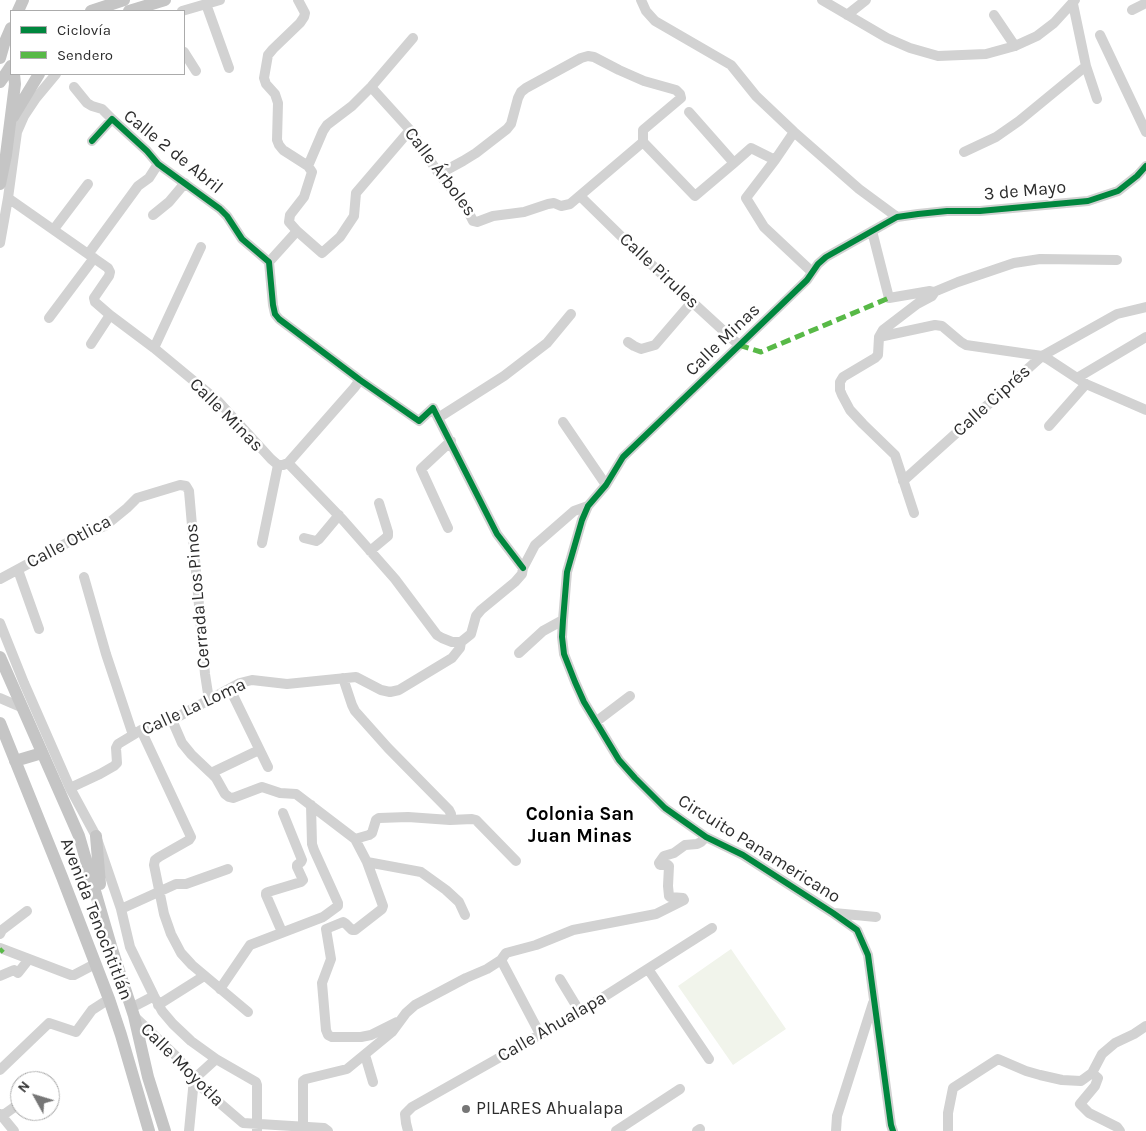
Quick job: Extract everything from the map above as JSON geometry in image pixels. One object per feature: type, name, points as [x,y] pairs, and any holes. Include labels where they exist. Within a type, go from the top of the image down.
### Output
[{"type":"main road","points":[[94,10],[124,0]]},
{"type":"main road","points":[[133,10],[165,0]]},
{"type":"main road","points":[[0,58],[10,30]]},
{"type":"main road","points":[[4,44],[5,53],[10,60]]},
{"type":"main road","points":[[0,82],[10,67]]},
{"type":"main road","points":[[0,184],[6,156],[15,84],[14,75]]},
{"type":"main road","points":[[9,130],[38,75]]},
{"type":"main road","points":[[0,656],[78,832],[132,1012],[148,1078],[164,1131]]},
{"type":"main road","name":"Avenida Tenochtitlán","points":[[0,723],[109,999],[149,1131]]},
{"type":"main road","points":[[15,761],[42,753]]},
{"type":"main road","points":[[96,836],[102,912]]},
{"type":"street","points":[[185,10],[220,0]]},
{"type":"street","points":[[298,0],[306,13],[300,23],[268,56],[264,78],[266,84],[275,94],[278,103],[277,140],[279,145],[283,150],[308,166],[312,172],[304,197],[290,216],[289,222],[322,253],[340,238],[354,216],[356,193],[410,130]]},
{"type":"street","points":[[641,0],[646,11],[655,21],[731,65],[756,96],[794,132],[896,218]]},
{"type":"street","points":[[822,0],[887,38],[910,48],[938,56],[986,54],[1015,46],[1037,36],[1054,23],[1074,2]]},
{"type":"street","points":[[847,14],[866,0]]},
{"type":"street","points":[[1074,2],[1086,66],[1097,100]]},
{"type":"street","points":[[1132,10],[1146,3]]},
{"type":"street","points":[[206,4],[229,68]]},
{"type":"street","points":[[994,15],[1015,46]]},
{"type":"street","points":[[1100,35],[1146,132]]},
{"type":"street","points":[[308,166],[322,131],[371,87],[413,38]]},
{"type":"street","points":[[185,54],[196,71]]},
{"type":"street","points":[[438,174],[464,161],[508,130],[518,98],[526,88],[588,56],[594,57],[644,81],[676,90],[680,94],[681,98],[643,130],[643,142],[695,196],[750,148],[775,160]]},
{"type":"street","points":[[964,152],[996,137],[1019,121],[1086,66]]},
{"type":"street","points":[[0,243],[8,198],[9,130],[24,116],[55,75]]},
{"type":"street","name":"Calle 2 de Abril","points":[[74,87],[92,106],[102,109],[147,151],[158,164],[220,209],[227,216],[242,239],[269,262]]},
{"type":"street","name":"Calle Árboles","points":[[371,87],[410,130],[438,174],[465,205],[473,221],[477,222],[493,216],[524,212],[548,204],[561,206],[570,204],[580,196]]},
{"type":"street","points":[[689,112],[734,163]]},
{"type":"street","name":"Calle 2 de Abril","points":[[92,141],[112,119]]},
{"type":"street","points":[[794,132],[746,198],[764,228],[812,272]]},
{"type":"street","points":[[580,196],[643,142]]},
{"type":"street","points":[[49,318],[138,186],[149,178],[158,164]]},
{"type":"street","name":"3 de Mayo","points":[[896,218],[947,211],[980,211],[1088,201],[1118,191],[1146,166]]},
{"type":"street","points":[[54,229],[88,184]]},
{"type":"street","points":[[153,215],[169,202],[185,184]]},
{"type":"street","name":"Calle Pirules","points":[[580,196],[739,345]]},
{"type":"street","name":"Calle Minas","points":[[8,198],[108,268],[109,276],[94,298],[95,302],[154,348],[218,402],[271,460],[283,464],[339,516],[395,579],[437,635],[452,642],[461,642]]},
{"type":"street","name":"Calle Minas","points":[[588,506],[606,485],[623,458],[807,280],[818,264],[826,257],[896,218]]},
{"type":"street","points":[[297,231],[269,262],[275,314],[360,380],[419,421],[433,408],[497,534],[523,568]]},
{"type":"street","points":[[872,231],[889,298],[930,291],[934,292],[1014,263],[1040,259],[1117,260]]},
{"type":"street","points":[[154,348],[202,246]]},
{"type":"street","points":[[914,513],[895,455],[850,410],[842,396],[840,382],[843,377],[875,358],[878,354],[879,337],[883,330],[916,304],[932,296],[934,292]]},
{"type":"street","points":[[628,342],[641,349],[656,345],[692,302]]},
{"type":"street","points":[[1042,356],[1117,314],[1146,307]]},
{"type":"street","points":[[438,418],[504,376],[547,342],[571,314]]},
{"type":"street","points":[[91,344],[110,315]]},
{"type":"street","name":"Calle Ciprés","points":[[879,337],[936,325],[942,326],[966,345],[1042,356]]},
{"type":"street","points":[[1049,426],[1082,381],[1146,337]]},
{"type":"street","points":[[1042,356],[1082,381],[1146,410]]},
{"type":"street","name":"Calle Ciprés","points":[[903,481],[1042,356]]},
{"type":"street","points":[[262,543],[283,464],[360,380]]},
{"type":"street","points":[[563,422],[606,485]]},
{"type":"street","points":[[448,528],[421,469],[451,441]]},
{"type":"street","name":"Calle Otlica","points":[[0,578],[76,538],[105,526],[137,498],[180,485],[186,486],[189,491]]},
{"type":"street","name":"Cerrada Los Pinos","points":[[189,491],[205,674],[210,700]]},
{"type":"street","points":[[370,551],[388,536],[379,503]]},
{"type":"street","name":"Calle La Loma","points":[[70,788],[114,766],[117,763],[116,748],[118,744],[137,733],[172,720],[240,683],[252,680],[287,684],[356,677],[381,690],[390,692],[399,690],[452,658],[460,648],[461,642],[471,634],[476,616],[522,574],[535,544],[574,511],[588,506]]},
{"type":"street","name":"Circuito Panamericano","points":[[588,506],[567,572],[562,637],[564,654],[584,702],[619,760],[665,808],[706,837],[743,855],[857,930],[868,955],[874,1000],[837,1116],[836,1131]]},
{"type":"street","points":[[304,538],[316,541],[339,516]]},
{"type":"street","points":[[18,570],[39,629]]},
{"type":"street","name":"Calle La Loma","points":[[84,577],[106,654],[137,733]]},
{"type":"street","points":[[519,653],[543,631],[563,620]]},
{"type":"street","points":[[0,623],[70,788],[96,836],[121,909],[130,947],[156,1001],[162,1012],[191,1041],[216,1059],[256,1082],[258,1085],[257,1128]]},
{"type":"street","points":[[343,678],[352,705],[356,711],[388,748],[449,810],[451,814],[450,820]]},
{"type":"street","points":[[230,689],[268,768]]},
{"type":"street","points":[[597,721],[630,696]]},
{"type":"street","points":[[0,698],[23,708]]},
{"type":"street","points":[[172,720],[182,743],[216,778],[225,794],[229,797],[233,798],[262,787],[280,793],[296,794],[355,839],[367,862],[383,906],[382,909],[355,930],[352,930],[343,922],[326,929]]},
{"type":"street","points":[[137,733],[191,837],[155,860],[154,865],[159,891],[170,934],[181,953],[192,965],[248,1012]]},
{"type":"street","points":[[211,773],[259,750]]},
{"type":"street","points":[[220,989],[250,945],[323,917],[338,906],[312,844],[311,805]]},
{"type":"street","points":[[282,813],[302,860],[297,867],[303,880],[266,893],[282,932]]},
{"type":"street","points":[[355,839],[372,833],[376,820],[380,818],[472,819],[476,820],[516,861]]},
{"type":"street","points":[[304,1128],[303,1081],[347,1069],[392,1032],[406,1012],[415,1005],[487,969],[506,953],[573,930],[656,914],[684,900],[683,898],[669,896],[669,866],[660,865],[659,863],[664,856],[674,853],[685,844],[697,844],[706,837]]},
{"type":"street","points":[[367,862],[422,872],[459,902],[465,915]]},
{"type":"street","points":[[121,909],[176,884],[186,884],[228,868]]},
{"type":"street","points":[[0,934],[2,930],[27,911]]},
{"type":"street","points":[[833,913],[876,917]]},
{"type":"street","points":[[323,917],[331,960],[322,983],[328,1035],[332,1037],[361,1037],[371,1035],[399,1021]]},
{"type":"street","name":"Calle Ahualapa","points":[[408,1131],[406,1114],[412,1107],[580,1012],[712,928]]},
{"type":"street","points":[[0,948],[71,975],[95,964]]},
{"type":"street","points":[[0,976],[14,970],[18,973],[29,959]]},
{"type":"street","points":[[500,960],[540,1034]]},
{"type":"street","points":[[648,969],[709,1059]]},
{"type":"street","points":[[132,1012],[204,976]]},
{"type":"street","points":[[560,979],[580,1012]]},
{"type":"street","points":[[0,1070],[49,1023],[76,1032],[92,1010],[109,999]]},
{"type":"street","points":[[874,1000],[893,1131]]},
{"type":"street","name":"Calle Moyotla","points":[[132,1012],[178,1058],[201,1087],[243,1123],[257,1128],[324,1128],[328,1131]]},
{"type":"street","points":[[948,1131],[948,1113],[952,1088],[998,1059],[1026,1070],[1062,1080],[1081,1081],[1092,1073],[1102,1054],[1116,1043],[1146,1026]]},
{"type":"street","points":[[364,1056],[372,1082]]},
{"type":"street","points":[[189,1131],[194,1079],[216,1059]]},
{"type":"street","points":[[1092,1073],[1098,1078],[1095,1086],[1080,1104],[1089,1113],[1117,1127],[1120,1131]]},
{"type":"street","points":[[616,1131],[680,1089]]},
{"type":"street","points":[[1,1115],[14,1131]]},
{"type":"shaded area","points":[[731,949],[786,1029],[733,1065],[678,986]]},
{"type":"marked path","points":[[739,345],[761,352],[889,298]]},
{"type":"marked path","points":[[0,952],[3,949]]},
{"type":"cycle path","points":[[92,141],[112,119],[147,151],[158,164],[220,209],[227,216],[242,239],[269,262],[273,305],[275,314],[279,319],[360,380],[419,421],[433,408],[497,534],[523,568]]},
{"type":"cycle path","points":[[893,1131],[868,955],[857,930],[743,855],[706,837],[665,808],[619,760],[584,702],[564,654],[562,637],[567,572],[588,506],[606,485],[623,457],[807,280],[818,264],[826,257],[897,217],[947,211],[980,211],[1088,201],[1118,191],[1146,166]]},
{"type":"place","name":"PILARES Ahualapa","points":[[466,1109]]},
{"type":"district","name":"Colonia San Juan Minas","points":[[580,826]]}]
